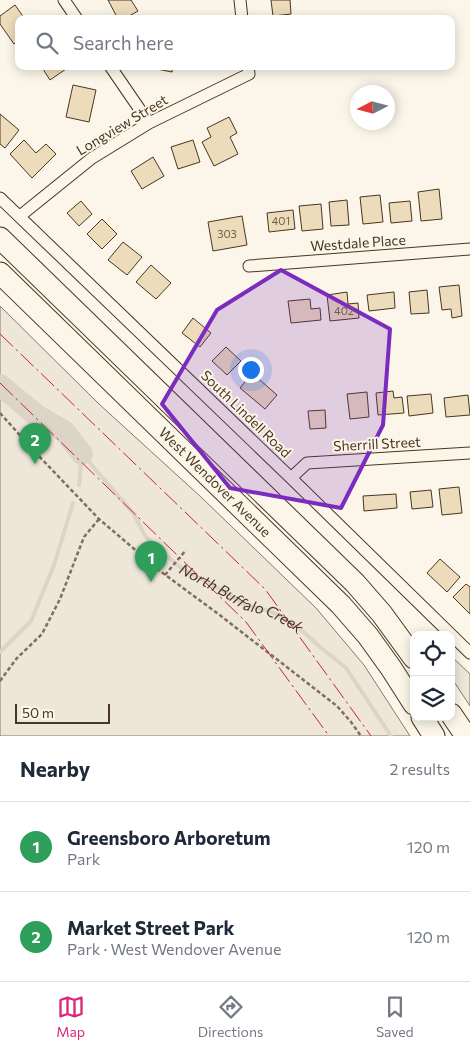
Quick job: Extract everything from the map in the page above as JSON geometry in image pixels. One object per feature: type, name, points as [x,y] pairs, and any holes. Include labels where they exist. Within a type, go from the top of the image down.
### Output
[{"type":"highway","name":"West Wendover Avenue","points":[[0,238],[355,583],[382,614],[410,652]]},
{"type":"highway","name":"West Wendover Avenue","points":[[0,274],[342,604],[380,652],[410,698]]},
{"type":"highway","points":[[455,720],[466,736]]},
{"type":"highway","points":[[425,721],[434,736]]},
{"type":"street","points":[[64,0],[74,15]]},
{"type":"street","points":[[240,0],[242,15]]},
{"type":"street","points":[[113,70],[149,124]]},
{"type":"street","name":"Longview Street","points":[[20,216],[92,158],[149,124],[248,70]]},
{"type":"street","name":"South Lindell Road","points":[[0,198],[470,653]]},
{"type":"street","name":"Westdale Place","points":[[249,266],[470,250]]},
{"type":"street","name":"Sherrill Street","points":[[291,478],[307,463],[470,453]]},
{"type":"path","points":[[0,413],[99,518],[165,575],[337,706],[360,736]]},
{"type":"path","points":[[0,681],[17,658],[42,634],[60,599],[84,537],[99,518]]},
{"type":"path","points":[[165,575],[186,550]]},
{"type":"highlighted area","points":[[281,270],[390,329],[383,425],[341,508],[230,488],[162,404],[217,310]]},
{"type":"shaded area","points":[[0,306],[99,404],[201,497],[316,608],[364,665],[410,736],[0,736]]},
{"type":"shaded area","points":[[455,660],[470,674],[470,706],[455,683]]},
{"type":"building","points":[[108,0],[131,0],[138,11],[131,15],[116,15]]},
{"type":"building","points":[[271,0],[290,0],[291,14],[273,15]]},
{"type":"building","points":[[15,5],[22,15],[15,15],[14,44],[0,24],[0,16]]},
{"type":"building","points":[[44,70],[65,70],[50,80]]},
{"type":"building","points":[[73,85],[96,90],[89,122],[66,117]]},
{"type":"building","points":[[0,114],[19,130],[5,148],[0,144]]},
{"type":"building","points":[[229,117],[237,133],[230,137],[238,154],[214,166],[202,142],[211,137],[207,128]]},
{"type":"building","points":[[24,140],[36,153],[46,144],[56,154],[32,178],[10,154]]},
{"type":"building","points":[[193,140],[200,162],[178,169],[171,147]]},
{"type":"building","points":[[153,157],[164,176],[142,189],[131,171]]},
{"type":"building","points":[[439,189],[442,219],[421,221],[418,192]]},
{"type":"building","points":[[380,195],[383,222],[363,224],[360,197]]},
{"type":"building","points":[[347,200],[349,225],[331,226],[329,202]]},
{"type":"building","points":[[81,201],[92,214],[79,226],[67,213]]},
{"type":"building","points":[[410,201],[412,221],[391,223],[389,203]]},
{"type":"building","points":[[321,204],[323,229],[302,231],[299,206]]},
{"type":"building","points":[[293,210],[295,229],[269,232],[267,213]]},
{"type":"building","points":[[242,216],[247,245],[213,251],[208,222]]},
{"type":"building","points":[[102,219],[117,234],[102,249],[87,234]]},
{"type":"building","points":[[123,242],[142,257],[127,275],[108,260]]},
{"type":"building","points":[[151,265],[171,283],[156,299],[136,282]]},
{"type":"building","points":[[459,285],[462,316],[452,318],[451,309],[442,310],[439,287]]},
{"type":"building","points":[[427,290],[429,313],[411,314],[409,292]]},
{"type":"building","points":[[347,292],[348,304],[358,303],[359,318],[330,321],[327,295]]},
{"type":"building","points":[[394,292],[395,308],[369,311],[367,295]]},
{"type":"building","points":[[310,299],[311,309],[320,308],[321,320],[291,323],[288,301]]},
{"type":"building","points":[[193,318],[211,333],[200,347],[182,333]]},
{"type":"building","points":[[226,347],[241,361],[227,375],[212,361]]},
{"type":"building","points":[[252,373],[277,395],[265,409],[240,388]]},
{"type":"building","points":[[393,391],[394,398],[402,397],[404,413],[378,415],[376,393]]},
{"type":"building","points":[[367,392],[369,417],[350,419],[347,394]]},
{"type":"building","points":[[431,394],[433,413],[409,416],[407,396]]},
{"type":"building","points":[[468,395],[470,415],[446,417],[444,398]]},
{"type":"building","points":[[325,410],[326,428],[310,429],[308,411]]},
{"type":"building","points":[[459,487],[462,513],[442,515],[439,489]]},
{"type":"building","points":[[431,490],[433,507],[412,509],[410,492]]},
{"type":"building","points":[[396,494],[397,508],[364,511],[363,496]]},
{"type":"building","points":[[440,559],[460,577],[447,592],[427,573]]},
{"type":"building","points":[[466,584],[470,587],[470,614],[453,597]]},
{"type":"waterway","name":"North Buffalo Creek","points":[[0,385],[36,415],[64,431],[82,454]]},
{"type":"waterway","name":"North Buffalo Creek","points":[[82,454],[134,514],[145,536],[164,554],[184,570],[229,594],[245,605],[270,611],[297,626],[346,668],[391,736]]},
{"type":"waterway","points":[[79,485],[82,454]]},
{"type":"waterway","points":[[0,652],[31,621],[54,565],[73,503]]},
{"type":"power","points":[[0,334],[265,589],[371,736]]},
{"type":"power","points":[[0,383],[246,622],[329,736]]},
{"type":"place","name":"Market Street Park","points":[[35,464]]},
{"type":"place","name":"Greensboro Arboretum","points":[[151,582]]}]
